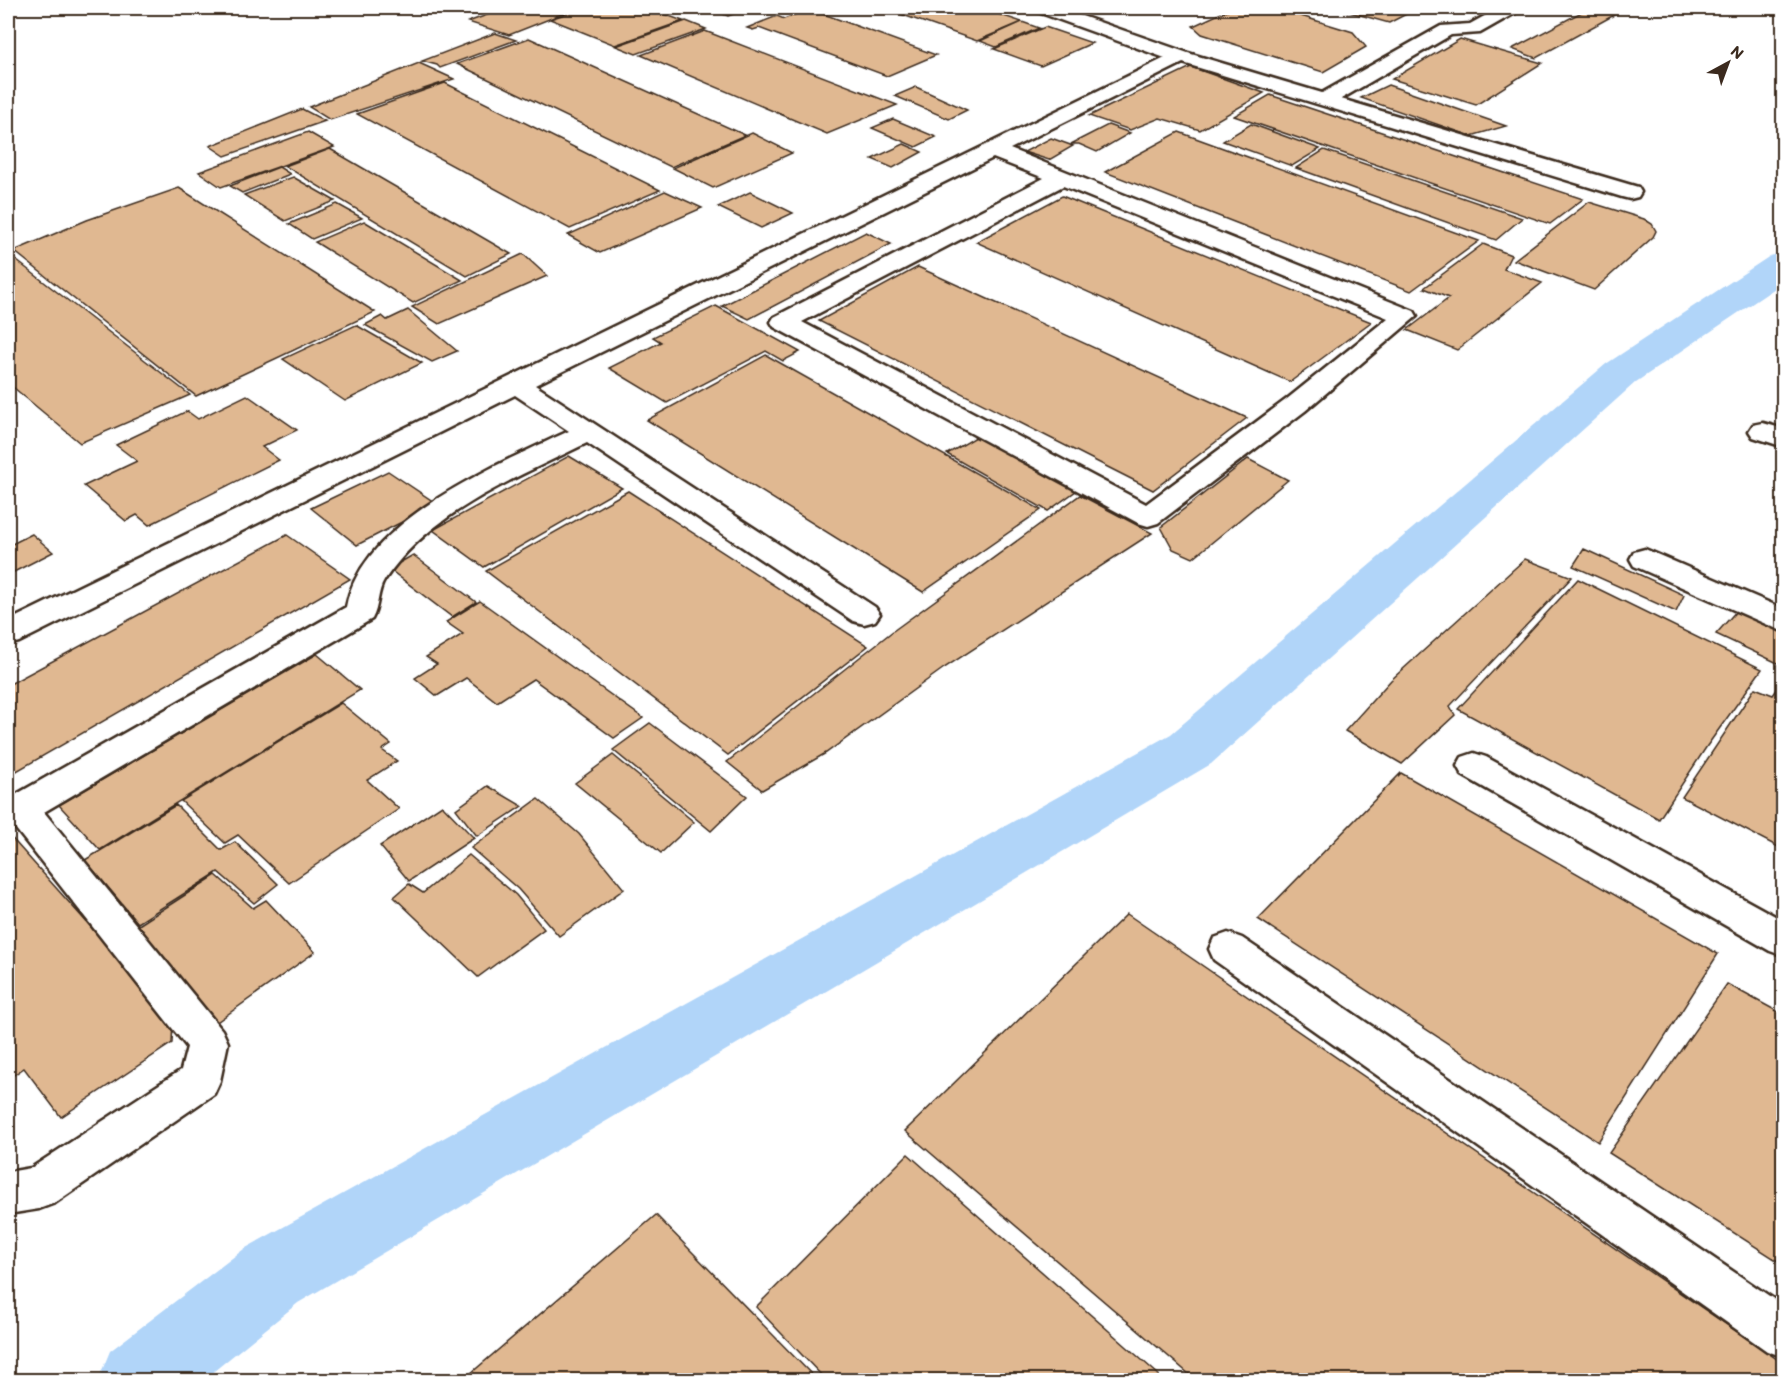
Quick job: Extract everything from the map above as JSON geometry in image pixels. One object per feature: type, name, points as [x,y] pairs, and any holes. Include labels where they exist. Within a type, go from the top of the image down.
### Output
[{"type":"street","points":[[1044,8],[1181,57],[1630,192]]},
{"type":"street","points":[[1325,100],[1447,30],[1474,29],[1510,8]]},
{"type":"street","points":[[8,634],[1181,57]]},
{"type":"street","points":[[998,152],[1405,316],[1296,405],[1148,517],[783,322],[1061,178]]},
{"type":"street","points":[[516,384],[864,614]]},
{"type":"street","points":[[8,1193],[39,1188],[199,1081],[208,1042],[21,809],[361,612],[368,582],[400,541],[466,493],[588,432]]},
{"type":"street","points":[[1645,560],[1784,622]]},
{"type":"street","points":[[1474,766],[1784,940]]},
{"type":"street","points":[[1228,949],[1784,1335]]},
{"type":"building","points":[[506,8],[577,8],[509,35],[468,22]]},
{"type":"building","points":[[583,8],[647,8],[683,21],[615,45],[550,19]]},
{"type":"building","points":[[707,8],[751,8],[728,16]]},
{"type":"building","points":[[883,8],[980,8],[1022,22],[977,41]]},
{"type":"building","points":[[1220,8],[1275,8],[1353,32],[1366,47],[1323,72],[1202,34],[1193,26],[1228,10]]},
{"type":"building","points":[[1335,8],[1418,8],[1389,23]]},
{"type":"building","points":[[1589,8],[1616,14],[1536,58],[1512,49]]},
{"type":"building","points":[[810,9],[936,55],[887,76],[759,28],[753,30],[747,28],[777,16],[784,19]]},
{"type":"building","points":[[686,21],[706,29],[636,54],[616,46]]},
{"type":"building","points":[[1022,22],[1039,28],[996,47],[980,41]]},
{"type":"building","points":[[1045,27],[1092,43],[1041,66],[994,49]]},
{"type":"building","points":[[705,31],[897,105],[827,134],[641,55]]},
{"type":"building","points":[[495,33],[516,40],[440,68],[422,61]]},
{"type":"building","points":[[529,38],[745,135],[671,167],[457,64]]},
{"type":"building","points":[[1460,39],[1542,63],[1476,105],[1392,79]]},
{"type":"building","points":[[419,63],[454,79],[330,120],[309,107]]},
{"type":"building","points":[[1191,67],[1264,93],[1200,130],[1160,118],[1130,130],[1089,116]]},
{"type":"building","points":[[445,83],[660,190],[570,229],[357,114]]},
{"type":"building","points":[[1388,85],[1506,126],[1471,136],[1361,98]]},
{"type":"building","points":[[916,87],[967,110],[949,119],[895,96]]},
{"type":"building","points":[[1270,95],[1583,199],[1550,224],[1234,116]]},
{"type":"building","points":[[302,109],[325,121],[225,156],[210,146]]},
{"type":"building","points":[[893,119],[936,137],[916,147],[872,128]]},
{"type":"building","points":[[1251,124],[1320,149],[1292,166],[1223,141]]},
{"type":"building","points":[[1108,125],[1130,133],[1097,152],[1079,144],[1071,144]]},
{"type":"building","points":[[308,132],[334,147],[221,187],[199,172]]},
{"type":"building","points":[[1179,132],[1479,241],[1411,291],[1105,172]]},
{"type":"building","points":[[752,133],[792,153],[713,188],[673,168]]},
{"type":"building","points":[[1051,138],[1073,146],[1049,160],[1024,152]]},
{"type":"building","points":[[904,144],[922,152],[893,168],[872,159]]},
{"type":"building","points":[[330,149],[511,254],[467,276],[285,166]]},
{"type":"building","points":[[1324,150],[1522,218],[1496,240],[1296,168]]},
{"type":"building","points":[[279,167],[290,174],[242,193],[230,186]]},
{"type":"building","points":[[293,177],[335,201],[285,221],[244,195]]},
{"type":"building","points":[[179,188],[375,312],[196,396],[14,251],[87,220]]},
{"type":"building","points":[[665,191],[702,208],[600,253],[568,235]]},
{"type":"building","points":[[750,192],[793,213],[761,228],[718,207]]},
{"type":"building","points":[[1062,196],[1371,322],[1290,382],[976,242]]},
{"type":"building","points":[[1589,202],[1644,219],[1652,224],[1656,231],[1653,237],[1594,290],[1514,260]]},
{"type":"building","points":[[337,204],[362,218],[312,239],[289,224]]},
{"type":"building","points":[[364,221],[462,280],[413,303],[315,242]]},
{"type":"building","points":[[866,232],[891,244],[749,319],[722,306]]},
{"type":"building","points":[[1483,244],[1511,255],[1504,269],[1542,283],[1457,350],[1407,330],[1449,298],[1424,288]]},
{"type":"building","points":[[8,254],[190,395],[80,443],[8,383]]},
{"type":"building","points":[[523,254],[547,276],[439,324],[412,307]]},
{"type":"building","points":[[918,267],[1247,418],[1153,490],[819,321]]},
{"type":"building","points":[[716,306],[800,352],[783,361],[766,351],[667,403],[609,368],[661,342],[653,337]]},
{"type":"building","points":[[408,310],[457,351],[432,362],[365,325],[382,316],[387,320]]},
{"type":"building","points":[[356,325],[422,363],[345,401],[283,359]]},
{"type":"building","points":[[766,355],[1041,510],[923,592],[647,420]]},
{"type":"building","points":[[247,395],[297,430],[262,447],[279,460],[149,525],[137,515],[126,521],[84,486],[137,461],[116,445],[187,411],[198,419]]},
{"type":"building","points":[[981,434],[1080,488],[1048,511],[947,454]]},
{"type":"building","points":[[569,456],[622,488],[484,567],[433,530]]},
{"type":"building","points":[[1248,459],[1288,480],[1193,558],[1173,549],[1161,527]]},
{"type":"building","points":[[388,471],[437,504],[357,545],[311,508]]},
{"type":"building","points":[[628,491],[868,646],[728,755],[486,571]]},
{"type":"building","points":[[1080,495],[1152,533],[944,668],[826,753],[762,790],[727,762],[893,631]]},
{"type":"building","points":[[32,534],[53,552],[8,575],[8,546]]},
{"type":"building","points":[[287,535],[350,579],[8,776],[8,685]]},
{"type":"building","points":[[1584,549],[1684,595],[1676,612],[1573,566]]},
{"type":"building","points":[[413,555],[476,602],[452,617],[389,569]]},
{"type":"building","points":[[1525,559],[1572,577],[1450,706],[1455,715],[1402,764],[1345,731],[1391,680]]},
{"type":"building","points":[[1578,579],[1762,669],[1659,819],[1458,709]]},
{"type":"building","points":[[480,601],[643,718],[614,738],[533,679],[497,702],[466,678],[437,696],[415,678],[437,664],[426,657],[463,634],[446,622]]},
{"type":"building","points":[[1739,608],[1784,629],[1784,666],[1716,634]]},
{"type":"building","points":[[317,654],[360,690],[100,850],[59,805]]},
{"type":"building","points":[[1784,680],[1784,850],[1682,797],[1755,688],[1773,695]]},
{"type":"building","points":[[341,703],[391,744],[382,750],[397,761],[367,780],[399,809],[289,883],[238,835],[225,843],[181,801]]},
{"type":"building","points":[[650,723],[747,796],[711,831],[613,750]]},
{"type":"building","points":[[613,755],[694,822],[661,853],[575,783]]},
{"type":"building","points":[[1401,773],[1718,954],[1598,1142],[1258,919]]},
{"type":"building","points":[[488,786],[522,806],[477,836],[456,809]]},
{"type":"building","points":[[538,799],[579,834],[624,889],[559,936],[518,889],[471,848]]},
{"type":"building","points":[[176,805],[221,850],[235,842],[278,884],[254,903],[218,872],[138,923],[85,860]]},
{"type":"building","points":[[442,805],[474,838],[409,881],[380,846]]},
{"type":"building","points":[[8,834],[173,1019],[172,1043],[61,1117],[24,1068],[8,1079]]},
{"type":"building","points":[[469,855],[516,895],[544,929],[478,977],[394,897],[409,884],[423,893]]},
{"type":"building","points":[[216,875],[253,908],[266,900],[315,952],[214,1024],[134,928]]},
{"type":"building","points":[[1127,914],[1784,1364],[1784,1380],[1196,1380],[905,1131]]},
{"type":"building","points":[[1727,984],[1784,1015],[1784,1265],[1609,1153]]},
{"type":"building","points":[[908,1154],[1159,1375],[1155,1380],[826,1380],[756,1307]]},
{"type":"building","points":[[656,1215],[817,1380],[463,1380]]},
{"type":"waterway","points":[[139,1380],[271,1276],[1191,749],[1621,373],[1784,264]]}]
